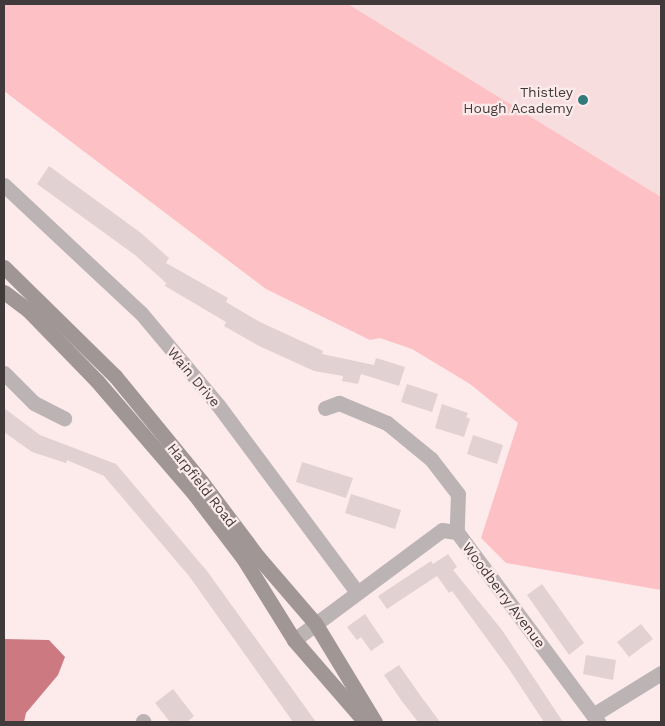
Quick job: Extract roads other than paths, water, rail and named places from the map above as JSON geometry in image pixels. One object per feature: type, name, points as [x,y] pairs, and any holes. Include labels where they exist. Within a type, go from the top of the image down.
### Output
[{"type":"street","name":"Wain Drive","points":[[4,185],[141,313],[218,405],[357,592]]},
{"type":"street","name":"Harpfield Road","points":[[4,267],[115,376],[258,557],[315,624],[374,722]]},
{"type":"street","name":"Harpfield Road","points":[[4,292],[28,310],[97,381],[195,495],[243,558],[294,640],[365,722]]},
{"type":"street","points":[[4,373],[34,403],[64,418]]},
{"type":"street","points":[[325,408],[339,403],[387,423],[432,459],[458,494],[457,532]]},
{"type":"street","name":"Woodberry Avenue","points":[[294,640],[442,530],[457,532],[595,719]]},
{"type":"street","points":[[595,719],[661,673]]},
{"type":"place","name":"Thistley Hough Academy","points":[[583,100]]}]
